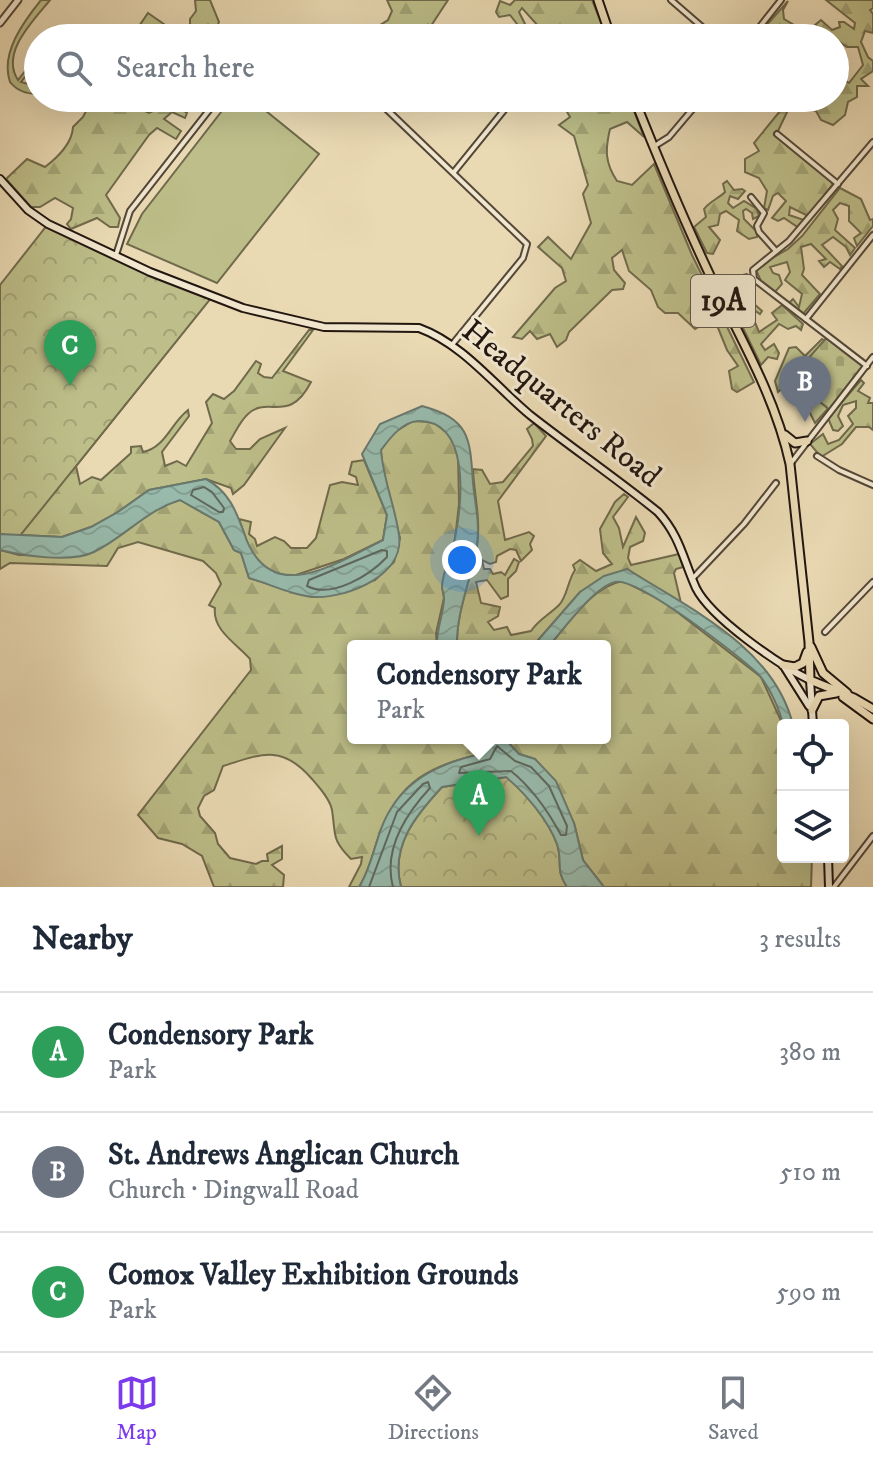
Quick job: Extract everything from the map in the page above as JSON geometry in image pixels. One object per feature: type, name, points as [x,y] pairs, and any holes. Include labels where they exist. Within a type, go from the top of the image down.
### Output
[{"type":"main road","points":[[598,0],[606,24]]},
{"type":"main road","name":"19A","points":[[639,112],[683,218],[761,380],[781,430],[790,464],[809,642],[810,680]]},
{"type":"main road","name":"Headquarters Road","points":[[0,179],[38,219],[212,297],[275,318],[324,327],[419,328],[434,334],[530,414],[658,512],[673,529],[702,597],[711,609],[783,665],[810,680]]},
{"type":"main road","points":[[781,430],[795,443],[807,441]]},
{"type":"main road","points":[[783,665],[795,667],[803,663],[809,642]]},
{"type":"main road","points":[[809,642],[823,673],[873,709]]},
{"type":"main road","points":[[783,665],[812,710]]},
{"type":"main road","points":[[813,719],[810,680],[854,698]]},
{"type":"main road","points":[[812,710],[819,696],[838,693],[873,719]]},
{"type":"main road","points":[[829,863],[832,887]]},
{"type":"street","points":[[0,23],[18,0]]},
{"type":"street","points":[[671,0],[699,24]]},
{"type":"street","points":[[761,24],[778,1]]},
{"type":"street","points":[[116,255],[130,211],[208,112]]},
{"type":"street","points":[[390,112],[527,244],[523,258],[451,346]]},
{"type":"street","points":[[454,172],[503,112]]},
{"type":"street","points":[[653,147],[669,137],[690,112]]},
{"type":"street","points":[[777,134],[838,184]]},
{"type":"street","points":[[867,366],[754,279],[753,270],[789,241],[873,142]]},
{"type":"street","points":[[751,197],[764,213],[757,226],[759,232],[776,251]]},
{"type":"street","points":[[806,319],[873,235]]},
{"type":"street","points":[[790,464],[873,357]]},
{"type":"street","points":[[817,456],[873,485]]},
{"type":"street","points":[[693,578],[744,524],[776,483]]},
{"type":"street","points":[[825,632],[873,582]]},
{"type":"street","points":[[832,887],[873,836]]},
{"type":"green space","points":[[41,0],[50,0],[30,24],[24,24],[24,33],[16,48],[14,70],[18,80],[24,72],[21,82],[24,83],[24,92],[10,82],[8,71],[11,49],[21,28]]},
{"type":"green space","points":[[195,0],[210,0],[219,22],[190,24],[196,11]]},
{"type":"green space","points":[[387,0],[448,0],[432,24],[382,24],[388,20],[392,11]]},
{"type":"green space","points":[[515,0],[592,0],[601,24],[536,24],[522,8],[519,12],[525,24],[517,24],[510,15],[499,17],[496,12],[500,1],[510,5]]},
{"type":"green space","points":[[826,0],[873,0],[870,10],[873,14],[873,33],[865,31],[861,42],[873,61],[873,71],[861,79],[868,86],[857,86],[857,97],[849,101],[849,83],[863,65],[858,47],[849,47],[849,26],[854,29],[855,23]]},
{"type":"green space","points":[[788,1],[783,10],[784,19],[792,24],[767,24]]},
{"type":"green space","points":[[148,13],[164,24],[141,24]]},
{"type":"green space","points":[[86,112],[172,112],[164,119],[181,131],[176,139],[157,128],[106,195],[120,218],[118,227],[110,227],[97,218],[71,229],[67,224],[73,208],[55,198],[40,207],[31,207],[6,179],[27,159],[45,167],[55,159],[67,144],[73,127]]},
{"type":"green space","points":[[172,112],[185,112],[185,118]]},
{"type":"green space","points":[[221,112],[267,112],[319,154],[217,283],[127,244],[142,214]]},
{"type":"green space","points":[[567,112],[634,112],[644,137],[627,122],[610,129],[607,150],[610,168],[617,181],[632,185],[654,164],[692,255],[754,382],[737,392],[732,389],[729,371],[738,366],[727,350],[714,318],[695,329],[678,313],[665,313],[658,307],[651,290],[629,271],[622,250],[612,258],[614,270],[625,283],[623,289],[612,290],[569,332],[566,340],[557,347],[550,334],[537,339],[530,331],[522,339],[513,337],[555,288],[566,281],[562,268],[538,247],[548,237],[571,259],[591,223],[583,194],[588,185],[574,136],[559,125],[570,117]]},
{"type":"green space","points":[[779,112],[787,112],[777,133],[833,184],[808,216],[790,207],[789,215],[804,220],[799,228],[784,218],[778,221],[772,218],[786,201],[778,193],[773,196],[768,210],[764,208],[767,191],[759,178],[745,172],[745,159],[759,151],[754,143]]},
{"type":"green space","points":[[817,112],[846,112],[833,125],[821,120]]},
{"type":"green space","points":[[727,181],[734,190],[745,191],[738,199],[730,196],[728,203],[733,208],[744,201],[757,209],[759,216],[753,219],[752,213],[746,209],[743,211],[744,219],[757,232],[757,237],[749,239],[737,231],[739,220],[726,211],[720,214],[718,225],[709,227],[720,240],[713,254],[707,253],[694,227],[706,217],[706,206],[725,192],[723,184]]},
{"type":"green space","points":[[840,188],[861,199],[870,220],[873,219],[873,226],[857,246],[854,238],[861,233],[849,221],[849,206],[840,203],[833,210],[838,219],[835,230],[855,248],[850,255],[846,247],[833,237],[822,245],[842,266],[840,269],[830,262],[824,267],[819,261],[826,259],[811,244],[801,247],[802,275],[820,294],[803,314],[789,303],[793,299],[799,307],[802,294],[785,280],[790,272],[787,262],[770,267],[773,273],[779,275],[782,284],[775,292],[762,283],[755,268],[788,249],[802,236]]},
{"type":"green space","points":[[48,224],[212,297],[19,537],[0,534],[0,285]]},
{"type":"green space","points":[[747,274],[754,284],[754,291],[747,285],[743,289],[748,306],[753,303],[762,311],[760,314],[754,310],[751,313],[759,332],[777,320],[772,313],[782,305],[803,324],[801,330],[796,326],[788,329],[779,324],[761,344],[765,350],[774,344],[779,353],[777,359],[768,357],[761,365],[724,289],[739,276]]},
{"type":"green space","points":[[205,305],[76,466],[80,484],[92,477],[101,480],[131,453],[131,447],[141,446],[143,452],[157,446],[188,410],[189,416],[162,452],[165,466],[177,461],[186,466],[212,423],[206,402],[213,394],[224,399],[234,391],[256,361],[261,364],[258,373],[272,378],[309,330],[313,330],[283,371],[311,382],[303,395],[287,406],[263,407],[248,414],[230,441],[236,449],[250,449],[260,439],[285,428],[244,485],[233,494],[231,488],[206,479],[149,490],[91,527],[62,537],[0,534],[0,387]]},
{"type":"green space","points":[[828,336],[867,366],[831,411],[791,378]]},
{"type":"green space","points":[[822,339],[837,348],[834,402],[815,423],[806,405],[793,400],[800,389],[793,380],[778,392],[775,381],[789,348],[796,347],[805,356]]},
{"type":"green space","points":[[861,380],[864,383],[858,391],[870,398],[868,403],[873,403],[873,430],[856,427],[842,444],[821,457],[810,444],[823,434],[828,444],[839,440],[853,424],[848,416],[856,408],[856,401],[843,405],[838,416],[843,426],[838,431],[833,430],[828,418]]},
{"type":"green space","points":[[413,421],[433,422],[450,435],[458,451],[459,504],[455,539],[442,586],[444,598],[437,640],[347,640],[347,744],[486,744],[486,753],[433,770],[407,788],[387,816],[359,887],[349,887],[362,857],[351,859],[340,846],[329,802],[301,768],[281,756],[270,755],[223,766],[214,790],[204,796],[198,808],[200,816],[230,858],[256,864],[268,861],[267,854],[282,846],[282,859],[272,865],[284,875],[283,887],[214,887],[202,856],[182,844],[158,838],[138,815],[251,670],[250,659],[221,630],[215,608],[209,605],[221,584],[216,573],[203,561],[138,542],[118,548],[107,566],[10,563],[0,569],[0,550],[19,555],[74,556],[122,534],[158,507],[180,500],[219,522],[234,550],[241,553],[249,578],[312,597],[326,596],[375,580],[394,562],[400,538],[382,469],[381,450],[393,433]]},
{"type":"green space","points":[[534,423],[546,436],[498,501],[505,540],[529,532],[534,536],[530,544],[532,550],[521,561],[516,550],[510,549],[497,556],[496,562],[490,564],[482,560],[484,569],[505,575],[514,559],[519,562],[508,579],[508,596],[501,599],[487,580],[476,582],[481,603],[500,607],[498,616],[488,622],[494,630],[507,627],[511,635],[531,631],[562,602],[575,570],[573,565],[580,560],[596,571],[612,564],[603,553],[600,529],[615,502],[624,494],[628,497],[613,517],[623,547],[636,517],[645,533],[643,541],[630,547],[628,558],[631,565],[679,554],[683,567],[674,573],[681,603],[627,569],[580,592],[538,640],[457,640],[478,536],[473,469],[482,470],[490,484],[503,482],[533,446],[527,429]]},
{"type":"green space","points":[[364,460],[387,515],[383,540],[344,559],[290,577],[269,572],[251,553],[239,519],[251,522],[249,534],[257,546],[275,537],[291,548],[307,548],[316,538],[330,485],[342,482],[358,485],[356,477],[349,474],[352,462]]},
{"type":"green space","points":[[623,581],[663,601],[761,677],[780,719],[777,719],[777,863],[812,863],[811,887],[604,887],[583,860],[574,823],[535,759],[519,754],[510,744],[611,744],[611,640],[554,640],[601,590]]},
{"type":"green space","points":[[507,777],[529,799],[548,825],[559,850],[561,876],[567,887],[401,887],[399,858],[402,845],[415,820],[442,787]]},
{"type":"water","points":[[422,406],[450,417],[464,432],[468,442],[478,536],[457,640],[438,640],[444,604],[443,580],[455,538],[460,505],[459,466],[455,448],[447,434],[435,424],[418,421],[407,424],[381,450],[399,535],[398,549],[393,562],[384,572],[372,581],[343,593],[307,596],[249,578],[241,553],[234,550],[219,522],[180,500],[156,511],[105,546],[84,555],[47,557],[0,550],[0,534],[62,537],[91,527],[149,490],[206,479],[220,489],[230,502],[255,556],[269,569],[286,575],[324,569],[383,540],[387,515],[362,454],[380,424]]},
{"type":"water","points":[[627,569],[702,615],[749,652],[768,673],[791,719],[781,719],[767,685],[749,666],[665,604],[627,584],[615,582],[606,586],[588,600],[554,640],[538,640],[580,592],[604,576]]},
{"type":"water","points":[[486,744],[510,744],[519,754],[535,759],[556,781],[574,823],[583,860],[604,887],[567,887],[561,876],[559,850],[548,826],[529,799],[506,777],[442,787],[415,820],[402,845],[399,858],[401,887],[359,887],[389,812],[409,786],[451,762],[485,753]]},
{"type":"place","name":"Comox Valley Exhibition Grounds","points":[[70,386]]},
{"type":"place","name":"St. Andrews Anglican Church","points":[[805,422]]},
{"type":"place","name":"Condensory Park","points":[[479,836]]}]
